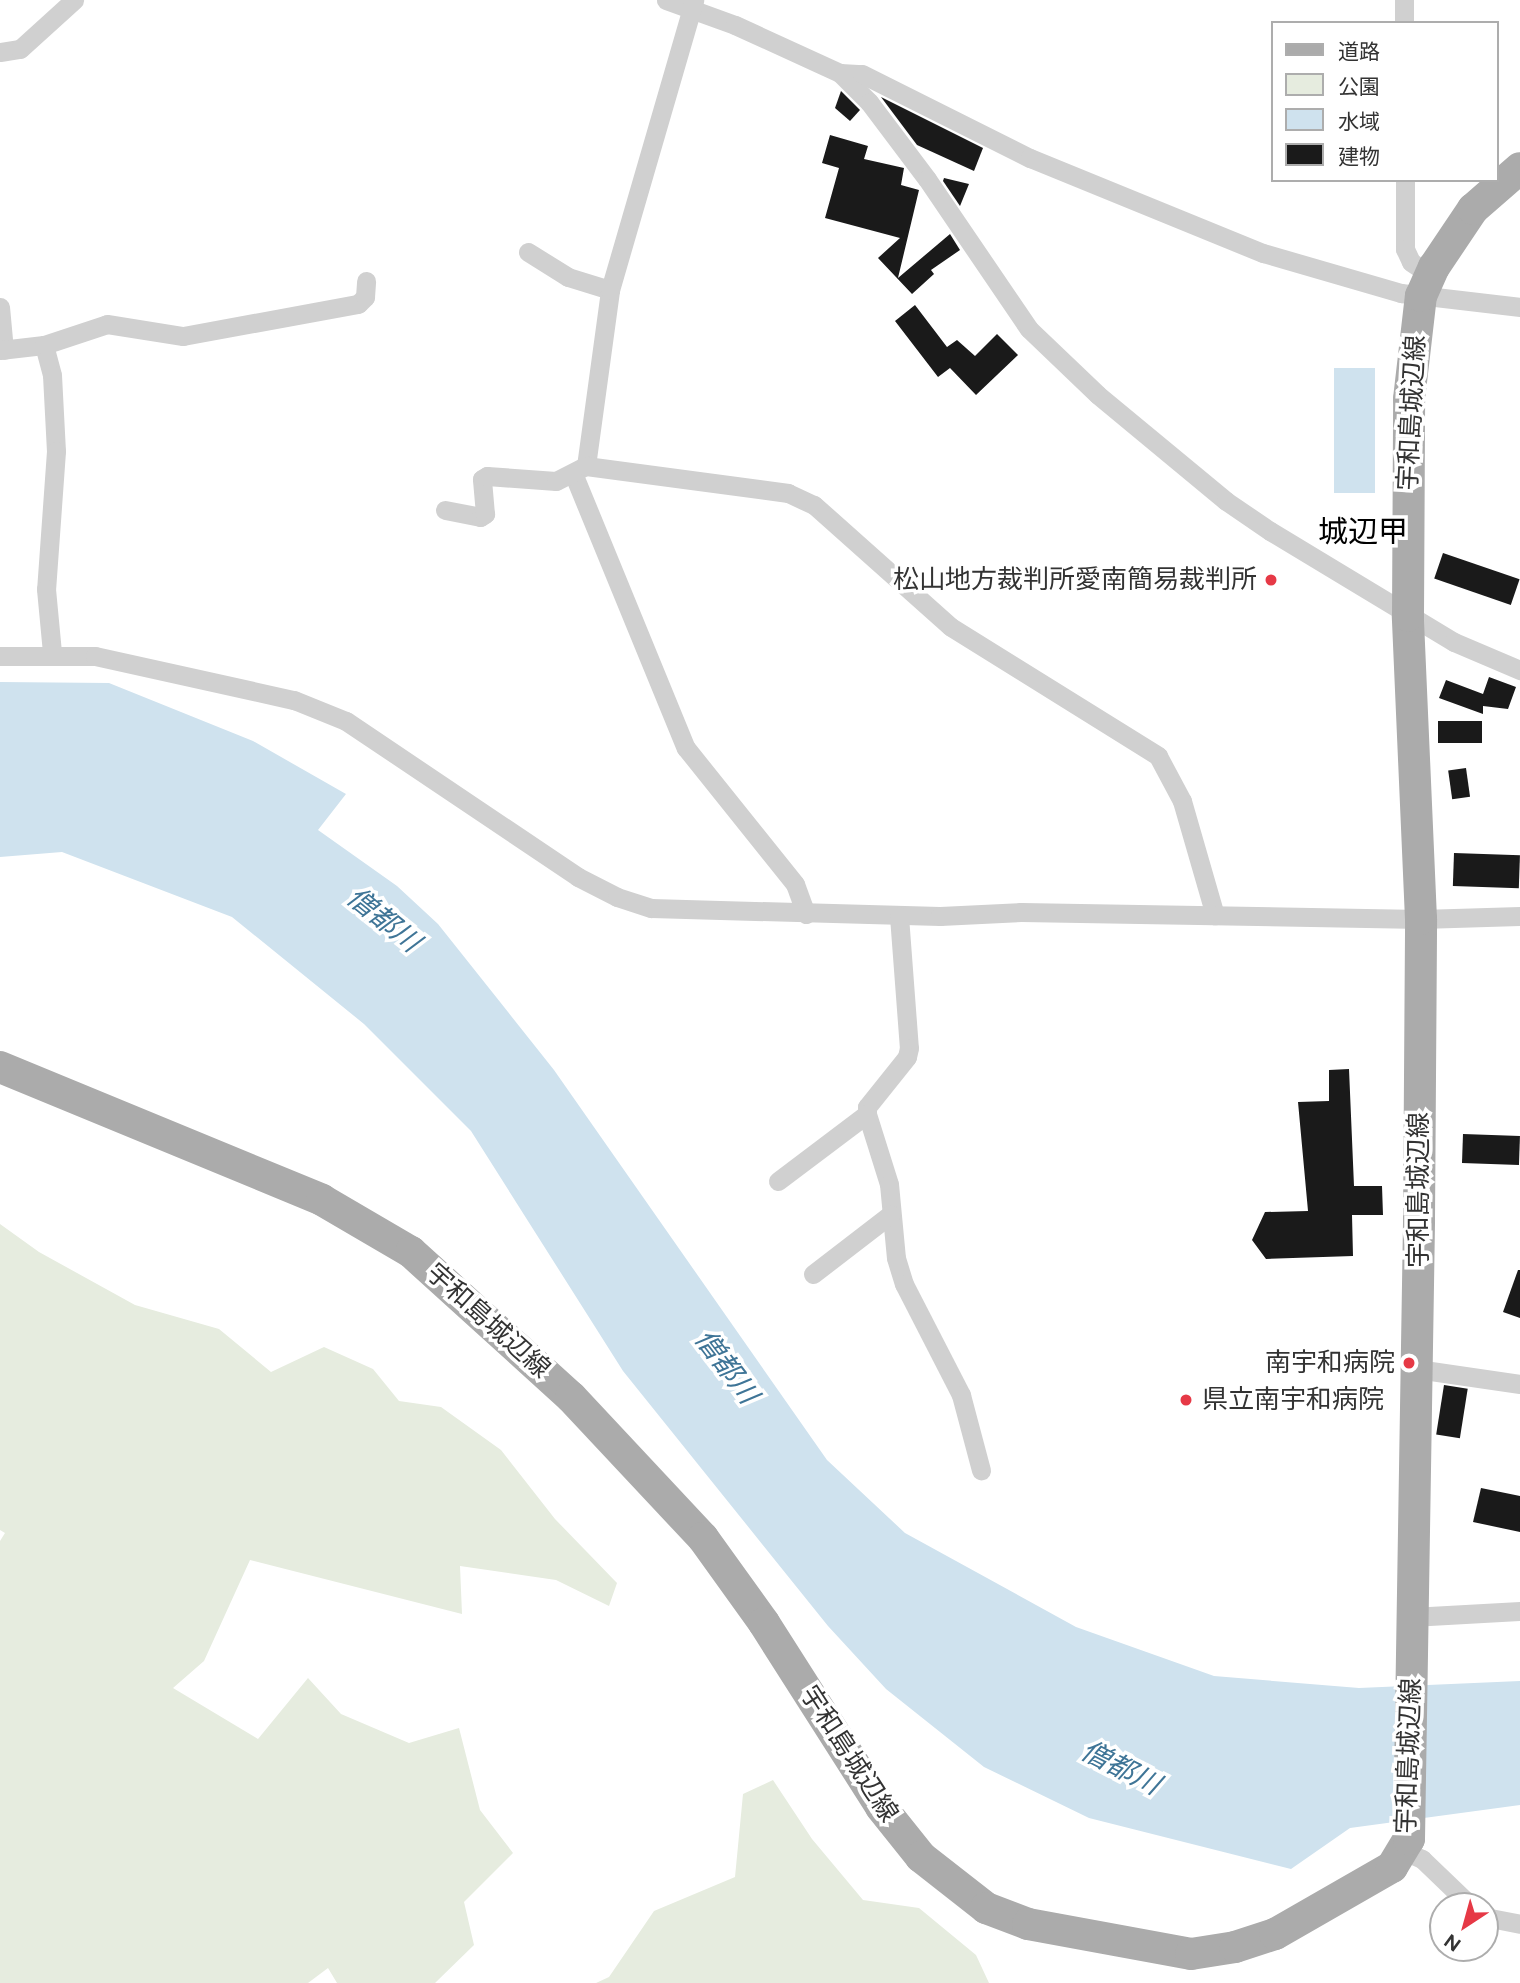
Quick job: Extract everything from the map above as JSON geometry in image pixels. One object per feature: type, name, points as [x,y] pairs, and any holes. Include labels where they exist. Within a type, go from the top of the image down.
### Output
[{"type":"main road","name":"宇和島城辺線","points":[[0,1067],[322,1200],[411,1252],[571,1397],[685,1518],[764,1623],[881,1807],[921,1857],[986,1908],[1028,1924],[1191,1955],[1235,1947],[1275,1934],[1392,1867],[1407,1845],[1417,1369],[1421,919],[1408,616],[1408,432],[1425,286],[1473,209],[1500,181],[1520,168]]},
{"type":"street","points":[[0,52],[20,49],[74,0]]},
{"type":"street","points":[[666,0],[693,5],[840,73],[862,74],[1030,158],[1162,215],[1263,253],[1520,307]]},
{"type":"street","points":[[1404,0],[1404,21]]},
{"type":"street","points":[[693,5],[610,290],[579,470],[686,748],[795,884],[806,914]]},
{"type":"street","points":[[840,73],[919,168],[1029,330],[1056,357],[1226,501],[1408,616],[1454,642],[1520,670]]},
{"type":"street","points":[[1405,182],[1405,249],[1425,286]]},
{"type":"street","points":[[527,252],[568,277],[610,290]]},
{"type":"street","points":[[0,307],[2,350],[44,345],[107,324],[183,336],[358,304],[365,297],[366,281]]},
{"type":"street","points":[[44,345],[51,375],[56,451],[46,589],[52,653]]},
{"type":"street","points":[[445,510],[480,517],[485,514],[482,479],[487,475],[556,481],[579,470],[788,493],[814,505],[951,627],[1158,756],[1182,801],[1215,915]]},
{"type":"street","points":[[0,656],[52,653],[95,656],[218,681],[294,700],[345,721],[578,877],[617,897],[651,908],[899,916],[1021,912],[1421,919],[1520,916]]},
{"type":"street","points":[[899,916],[909,1048],[907,1057],[867,1107],[867,1114],[889,1184],[891,1214],[904,1284],[961,1395],[981,1470]]},
{"type":"street","points":[[778,1181],[867,1114]]},
{"type":"street","points":[[813,1274],[891,1214]]},
{"type":"street","points":[[1417,1369],[1520,1384]]},
{"type":"street","points":[[1412,1624],[1520,1611]]},
{"type":"street","points":[[1407,1845],[1456,1892]]},
{"type":"street","points":[[1499,1920],[1520,1924]]},
{"type":"green space","points":[[0,1224],[39,1252],[135,1305],[219,1329],[271,1372],[324,1347],[373,1369],[399,1401],[441,1407],[501,1450],[555,1519],[617,1583],[609,1606],[556,1580],[460,1566],[462,1614],[250,1560],[204,1661],[173,1688],[258,1739],[308,1678],[341,1714],[409,1743],[459,1728],[480,1810],[513,1853],[464,1902],[474,1945],[435,1983],[337,1983],[328,1968],[308,1983],[0,1983],[0,1541],[5,1533],[0,1530]]},
{"type":"green space","points":[[773,1780],[812,1839],[863,1900],[919,1908],[976,1955],[989,1983],[596,1983],[609,1977],[654,1911],[735,1877],[743,1794]]},
{"type":"water","points":[[1334,368],[1375,368],[1375,493],[1334,493]]},
{"type":"water","name":"僧都川","points":[[0,682],[109,683],[253,741],[346,794],[318,830],[397,886],[438,924],[554,1070],[827,1460],[905,1533],[1076,1627],[1214,1676],[1359,1688],[1520,1681],[1520,1805],[1350,1828],[1291,1869],[1089,1818],[984,1767],[886,1689],[828,1626],[623,1371],[471,1131],[364,1024],[232,917],[62,852],[0,857]]},
{"type":"building","points":[[841,91],[860,110],[850,121],[835,108]]},
{"type":"building","points":[[881,97],[983,148],[974,171],[917,145]]},
{"type":"building","points":[[830,135],[868,146],[864,159],[904,168],[901,185],[919,190],[898,278],[950,234],[960,250],[931,270],[934,274],[912,294],[878,258],[900,238],[825,218],[839,168],[822,163]]},
{"type":"building","points":[[944,178],[969,184],[960,206],[943,181]]},
{"type":"building","points":[[915,305],[947,347],[957,340],[975,356],[997,334],[1018,355],[976,395],[950,368],[938,377],[895,321]]},
{"type":"building","points":[[1443,553],[1520,579],[1511,605],[1434,579]]},
{"type":"building","points":[[1489,677],[1516,687],[1508,709],[1483,706],[1483,714],[1439,698],[1446,680],[1483,694]]},
{"type":"building","points":[[1438,721],[1482,721],[1482,743],[1438,743]]},
{"type":"building","points":[[1466,768],[1470,797],[1452,799],[1448,771]]},
{"type":"building","points":[[1454,853],[1520,855],[1519,888],[1453,886]]},
{"type":"building","points":[[1349,1069],[1354,1186],[1382,1186],[1383,1215],[1352,1215],[1353,1256],[1266,1259],[1252,1240],[1265,1212],[1308,1211],[1298,1102],[1329,1101],[1329,1070]]},
{"type":"building","points":[[1463,1134],[1520,1136],[1519,1165],[1462,1163]]},
{"type":"building","points":[[1520,1270],[1520,1318],[1503,1312]]},
{"type":"building","points":[[1444,1385],[1468,1389],[1460,1438],[1436,1434]]},
{"type":"building","points":[[1481,1488],[1520,1496],[1520,1532],[1473,1522]]},
{"type":"place","name":"松山地方裁判所愛南簡易裁判所","points":[[1271,580]]},
{"type":"place","name":"南宇和病院","points":[[1409,1363]]},
{"type":"place","name":"県立南宇和病院","points":[[1186,1400]]},
{"type":"district","name":"城辺甲","points":[[1363,532]]}]
